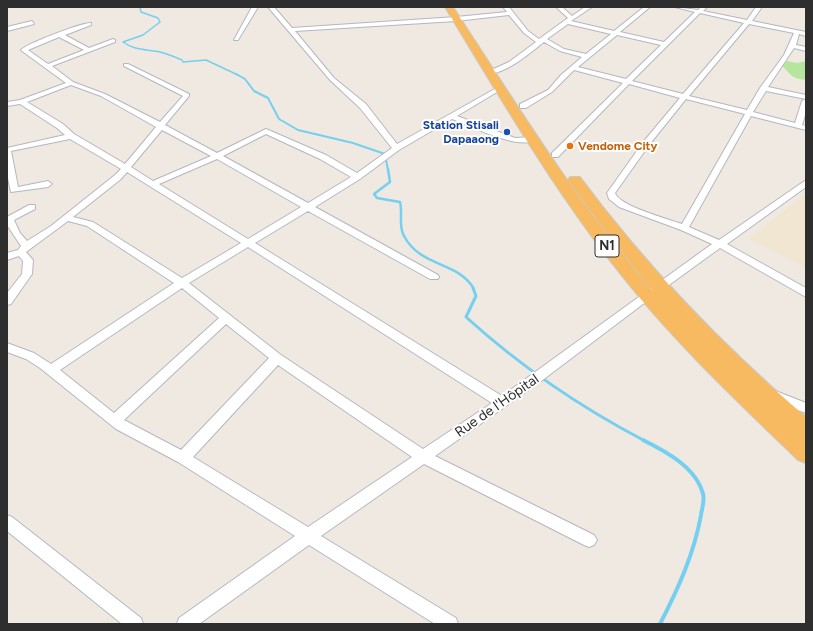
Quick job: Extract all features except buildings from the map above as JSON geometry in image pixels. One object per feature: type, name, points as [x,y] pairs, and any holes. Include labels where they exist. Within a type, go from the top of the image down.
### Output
[{"type":"highway","name":"N1","points":[[457,13],[495,71],[523,106],[653,291],[692,323],[761,390],[806,430]]},
{"type":"highway","name":"N1","points":[[495,71],[500,88],[532,139],[602,240],[653,291],[717,368],[806,452]]},
{"type":"street","points":[[236,39],[255,7]]},
{"type":"street","points":[[271,7],[332,79],[363,106],[396,148]]},
{"type":"street","points":[[506,7],[509,13],[526,32],[541,41],[562,50],[586,56]]},
{"type":"street","points":[[560,7],[569,20],[664,44]]},
{"type":"street","points":[[495,71],[531,49],[569,20],[589,7]]},
{"type":"street","points":[[523,106],[550,91],[563,76],[586,56],[647,7]]},
{"type":"street","points":[[678,7],[702,9],[749,22],[802,33],[763,88],[684,228]]},
{"type":"street","points":[[759,7],[749,22],[684,97],[630,163],[611,192],[612,197],[622,205],[684,228],[720,244],[806,293]]},
{"type":"street","points":[[556,155],[664,44],[702,9]]},
{"type":"street","points":[[291,30],[457,13],[509,13]]},
{"type":"street","points":[[7,29],[32,22]]},
{"type":"street","points":[[89,24],[58,34],[24,49],[71,83],[103,95],[217,156],[434,277]]},
{"type":"street","points":[[58,34],[89,50]]},
{"type":"street","points":[[47,66],[113,40]]},
{"type":"street","points":[[794,46],[806,49]]},
{"type":"street","points":[[531,49],[539,49]]},
{"type":"street","points":[[547,49],[562,50]]},
{"type":"street","points":[[7,257],[23,249],[50,231],[114,180],[127,168],[187,95],[126,65]]},
{"type":"street","points":[[574,68],[627,83],[802,127],[806,101]]},
{"type":"street","points":[[7,104],[21,102],[71,83]]},
{"type":"street","points":[[51,370],[182,283],[357,177],[396,148],[500,88]]},
{"type":"street","points":[[763,88],[806,98]]},
{"type":"street","points":[[21,102],[60,126],[71,136],[153,184],[501,402]]},
{"type":"street","points":[[451,116],[514,140],[532,139]]},
{"type":"street","points":[[153,184],[217,156],[266,131],[317,155],[357,177]]},
{"type":"street","points":[[48,184],[11,191],[7,150],[63,139],[71,136]]},
{"type":"street","name":"Rue de l'Hôpital","points":[[185,624],[308,536],[539,377],[653,291],[806,183]]},
{"type":"street","points":[[7,301],[27,274],[28,260],[10,220],[13,216],[32,207]]},
{"type":"street","points":[[66,218],[90,224],[182,283],[277,358],[423,457],[589,540]]},
{"type":"street","points":[[115,420],[226,318]]},
{"type":"street","points":[[7,347],[30,356],[51,370],[121,425],[183,458],[450,624]]},
{"type":"street","points":[[183,458],[277,358]]},
{"type":"street","points":[[761,390],[806,408]]},
{"type":"street","points":[[7,522],[135,624]]},
{"type":"shaded area","points":[[806,193],[806,267],[749,239]]},
{"type":"green space","points":[[787,61],[797,63],[806,61],[806,80],[794,77],[782,66]]},
{"type":"waterway","points":[[140,7],[141,12],[158,18],[160,22],[143,35],[123,42],[132,47],[166,54],[182,60],[183,62],[206,60],[237,74]]},
{"type":"waterway","points":[[237,74],[245,79],[254,91],[268,98],[279,119],[298,130],[353,143],[385,154],[388,170]]},
{"type":"waterway","points":[[388,169],[390,182],[374,194],[377,198],[400,202],[401,228],[404,236],[411,246],[420,254],[459,273],[474,289]]},
{"type":"waterway","points":[[473,288],[476,296],[466,317],[529,369],[551,385],[597,414],[645,441]]},
{"type":"waterway","points":[[645,441],[661,449],[687,468],[699,484],[704,496],[698,529],[690,557],[673,598],[660,624]]},
{"type":"place","name":"Station Stisali Dapaaong","points":[[507,132]]},
{"type":"place","name":"Vendome City","points":[[570,146]]}]
